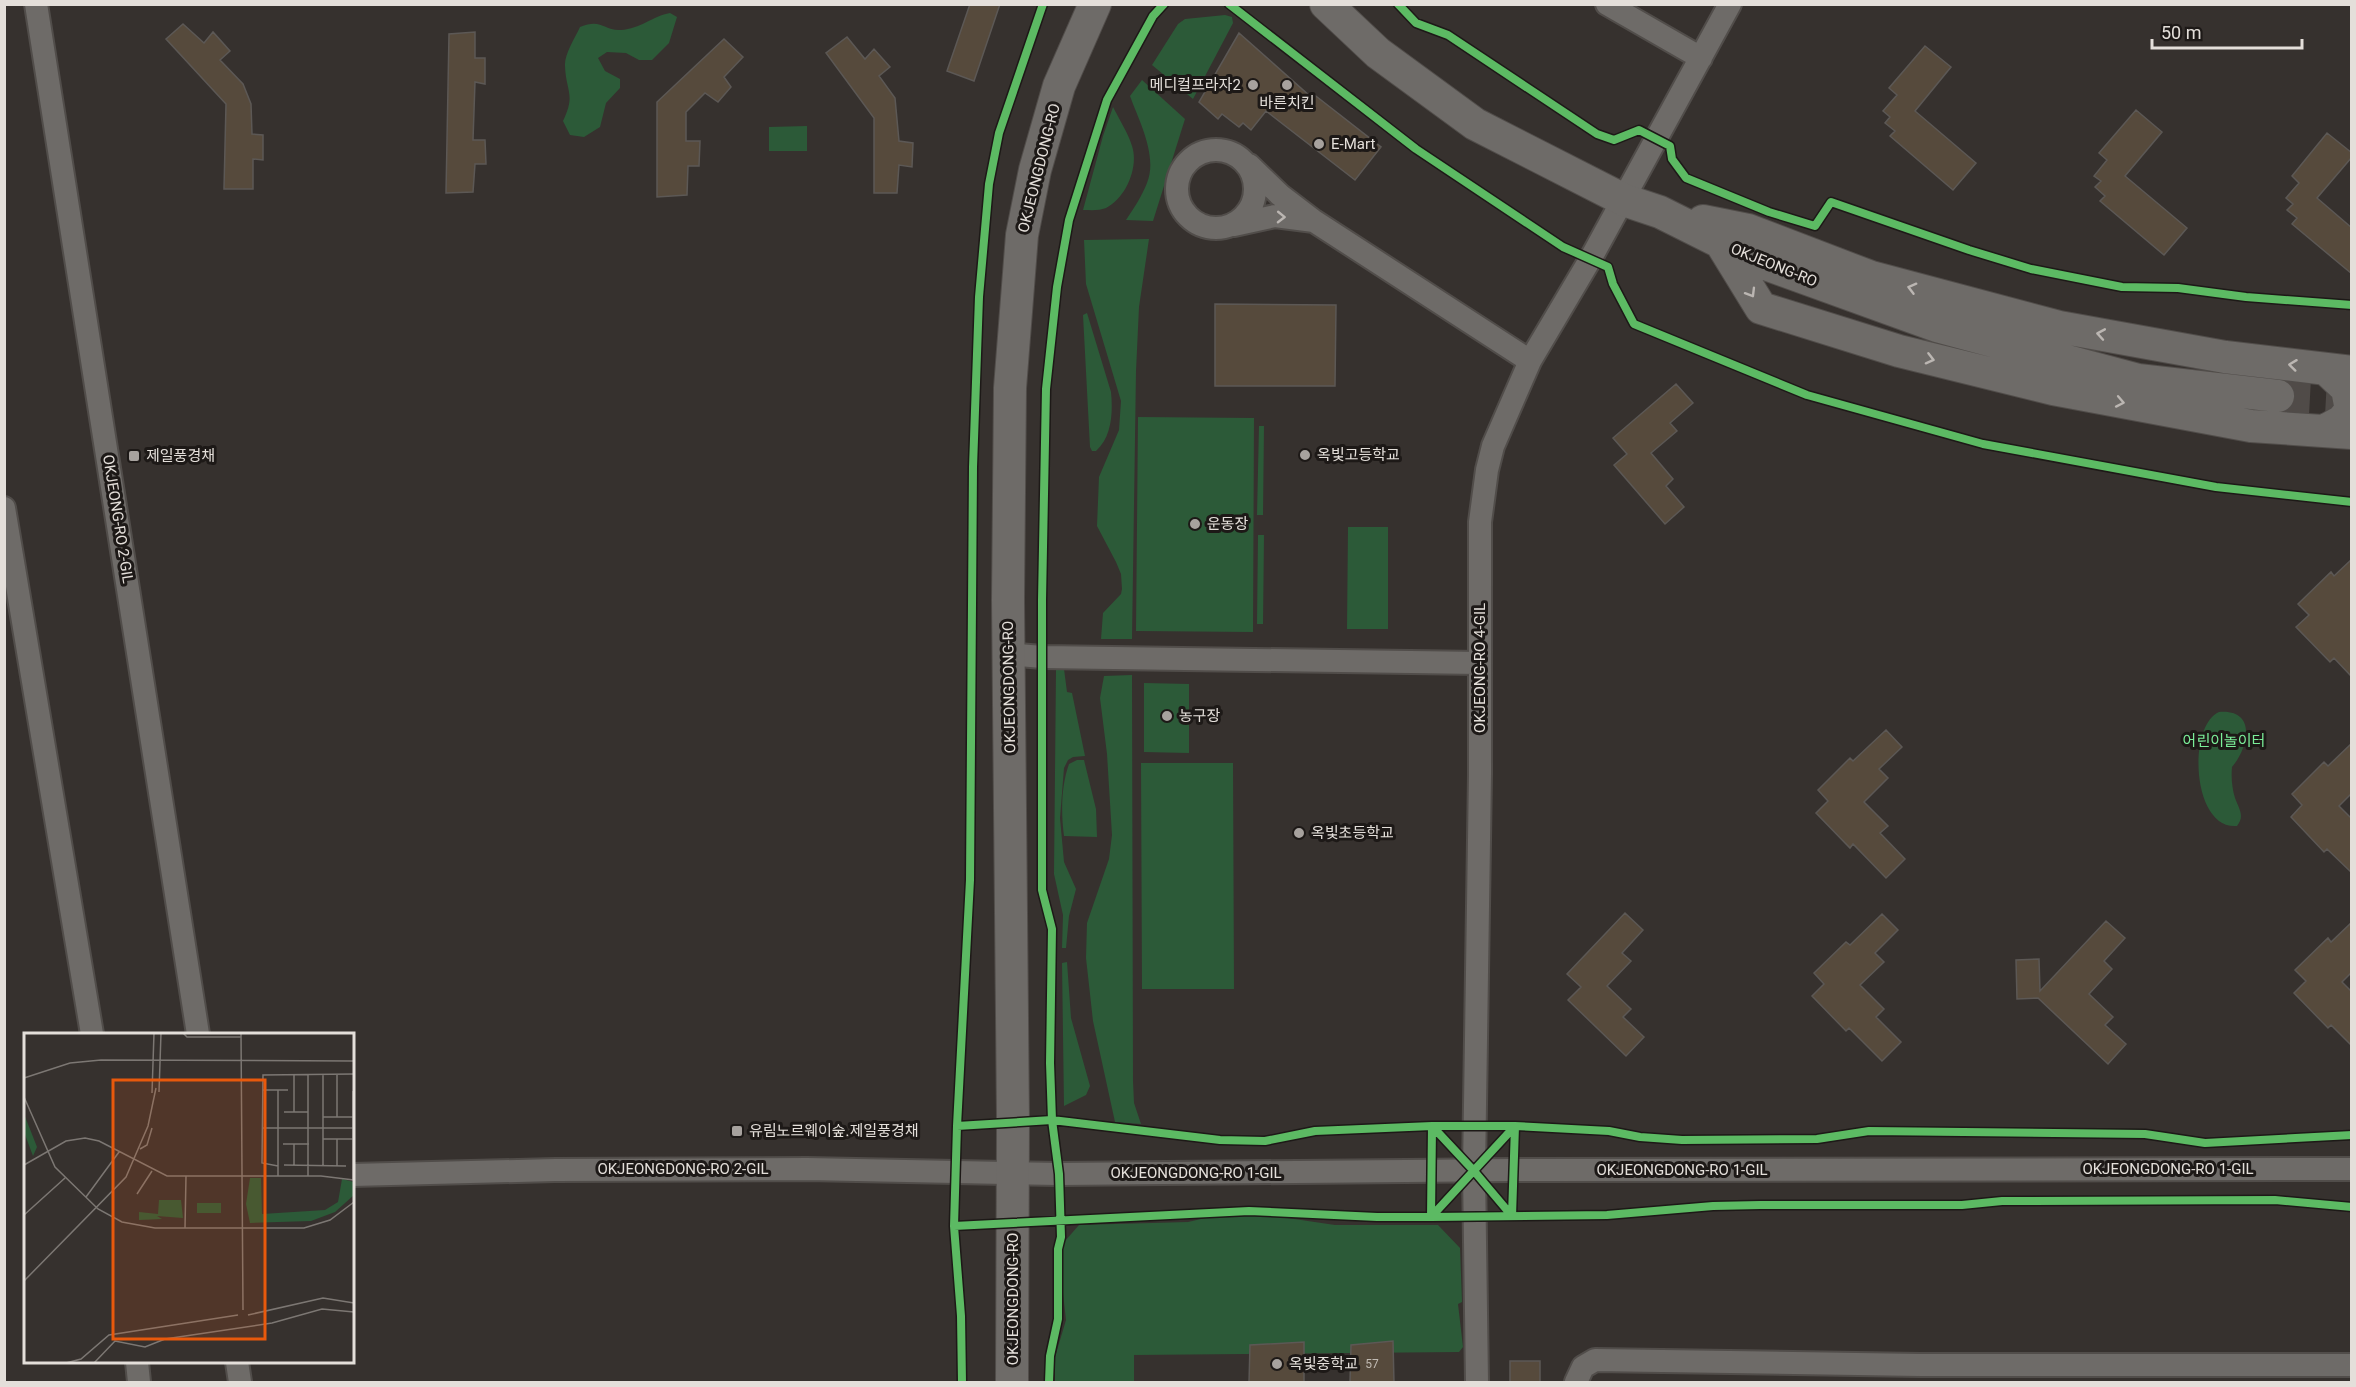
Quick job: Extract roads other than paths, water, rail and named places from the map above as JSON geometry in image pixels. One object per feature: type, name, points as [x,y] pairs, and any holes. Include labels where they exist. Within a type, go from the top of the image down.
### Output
[{"type":"main road","name":"OKJEONGDONG-RO","points":[[1012,1383],[1013,1174],[1008,654],[1010,387],[1022,235],[1035,170],[1059,86],[1095,4]]},
{"type":"main road","name":"OKJEONG-RO","points":[[1326,4],[1378,53],[1475,124],[1624,200],[1660,212],[1760,262],[1937,326],[2138,380],[2278,396]]},
{"type":"main road","points":[[1660,212],[1748,230],[1871,277],[2058,327],[2225,357],[2339,370],[2347,389],[2351,410],[2342,421],[2338,432],[2251,426],[2053,389],[1899,351],[1761,308],[1721,243]]},
{"type":"street","name":"OKJEONG-RO 2-GIL","points":[[36,4],[198,1033]]},
{"type":"street","points":[[1607,4],[1701,58]]},
{"type":"street","name":"OKJEONG-RO 4-GIL","points":[[1477,1383],[1474,1171],[1480,522],[1483,491],[1493,446],[1530,361],[1624,200],[1730,4]]},
{"type":"street","points":[[1314,221],[1275,216],[1224,228],[1210,228],[1196,223],[1184,213],[1178,200],[1176,184],[1178,176],[1184,164],[1195,154],[1210,149],[1223,149],[1234,153],[1280,195],[1314,221],[1530,361]]},
{"type":"street","points":[[1224,228],[1242,218],[1249,210],[1255,195],[1252,172],[1245,161]]},
{"type":"street","points":[[4,508],[92,1033]]},
{"type":"street","points":[[1008,654],[1054,657],[1480,663]]},
{"type":"street","name":"OKJEONGDONG-RO 2-GIL","points":[[354,1175],[555,1170],[796,1169],[1013,1174]]},
{"type":"street","name":"OKJEONGDONG-RO 1-GIL","points":[[1013,1174],[2352,1169]]},
{"type":"street","points":[[1576,1383],[1582,1367],[1596,1360],[1920,1374],[2265,1374],[2352,1365]]},
{"type":"street","points":[[136,1363],[139,1383]]},
{"type":"street","points":[[237,1363],[240,1383]]},
{"type":"tunnel","points":[[2278,396],[2352,400]]},
{"type":"place","name":"메디컬프라자2","points":[[1253,85]]},
{"type":"place","name":"바른치킨","points":[[1287,85]]},
{"type":"place","name":"E-Mart","points":[[1319,144]]},
{"type":"place","name":"옥빛고등학교","points":[[1305,455]]},
{"type":"place","name":"제일풍경채","points":[[134,456]]},
{"type":"place","name":"운동장","points":[[1195,524]]},
{"type":"place","name":"농구장","points":[[1167,716]]},
{"type":"place","name":"옥빛초등학교","points":[[1299,833]]},
{"type":"place","name":"유림노르웨이숲.제일풍경채","points":[[737,1131]]},
{"type":"place","name":"옥빛중학교","points":[[1277,1364]]},
{"type":"park label","name":"어린이놀이터","points":[[2224,741]]}]
